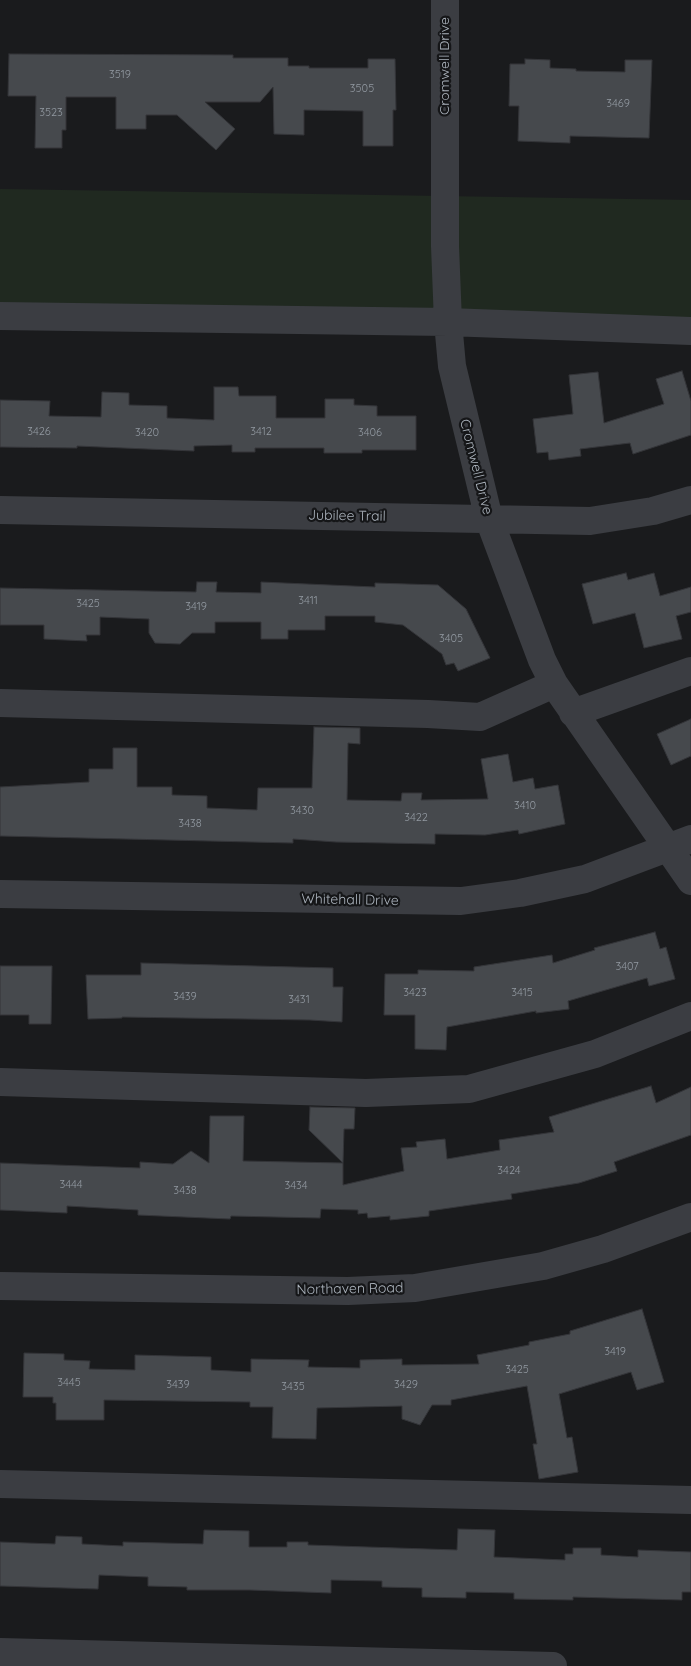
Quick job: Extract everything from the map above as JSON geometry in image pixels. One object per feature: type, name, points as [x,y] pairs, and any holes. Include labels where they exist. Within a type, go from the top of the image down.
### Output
[{"type":"street","name":"Cromwell Drive","points":[[445,0],[445,246],[448,322],[452,366],[489,519],[542,660],[554,684],[573,714],[680,844],[691,881]]},
{"type":"street","points":[[0,316],[448,322],[691,331]]},
{"type":"street","name":"Jubilee Trail","points":[[0,510],[590,521],[653,511],[691,500]]},
{"type":"street","points":[[573,714],[691,671]]},
{"type":"street","points":[[0,704],[428,714],[480,717],[554,684]]},
{"type":"street","name":"Whitehall Drive","points":[[0,894],[461,901],[520,893],[585,878],[680,844]]},
{"type":"street","points":[[0,1082],[366,1093],[469,1089],[595,1054],[691,1016]]},
{"type":"street","name":"Northaven Road","points":[[0,1286],[348,1291],[415,1288],[543,1266],[602,1249],[691,1217]]},
{"type":"street","points":[[0,1484],[691,1500]]},
{"type":"street","points":[[14,1657],[553,1666]]},
{"type":"shaded area","points":[[0,189],[691,200],[691,319],[0,308]]},
{"type":"building","points":[[9,54],[233,55],[233,58],[288,58],[288,66],[309,66],[309,68],[368,68],[368,59],[395,59],[396,110],[393,110],[393,146],[363,146],[363,111],[304,110],[304,135],[274,134],[273,87],[260,102],[205,102],[235,129],[216,150],[177,115],[146,115],[146,129],[116,129],[116,97],[66,97],[66,130],[62,130],[62,148],[35,148],[36,96],[8,96]]},
{"type":"building","points":[[525,59],[550,60],[550,68],[576,69],[576,71],[625,72],[625,60],[652,60],[649,138],[570,136],[570,143],[518,141],[519,106],[509,106],[510,64],[525,64]]},
{"type":"building","points":[[682,371],[691,401],[691,435],[633,454],[630,443],[580,449],[581,456],[549,460],[548,452],[537,453],[533,419],[573,414],[569,375],[598,372],[604,423],[664,404],[656,379]]},
{"type":"building","points":[[214,387],[238,387],[239,396],[276,396],[276,418],[325,418],[325,399],[354,399],[354,405],[377,406],[377,416],[416,416],[416,450],[362,450],[362,453],[324,453],[324,448],[255,448],[255,452],[232,452],[232,445],[194,446],[194,451],[77,446],[77,448],[0,447],[0,400],[50,401],[49,416],[101,417],[102,392],[129,393],[129,405],[167,406],[167,418],[214,420]]},
{"type":"building","points":[[626,573],[628,580],[654,573],[660,596],[691,587],[691,612],[676,616],[682,639],[644,648],[635,613],[593,624],[582,584]]},
{"type":"building","points":[[197,582],[217,582],[216,592],[261,593],[261,582],[375,587],[375,583],[438,585],[466,609],[490,658],[458,671],[454,663],[446,665],[442,654],[403,625],[375,622],[375,616],[325,616],[325,630],[288,630],[288,639],[261,639],[261,622],[215,622],[215,633],[192,633],[180,644],[155,643],[149,633],[149,619],[100,617],[100,635],[86,635],[87,641],[44,639],[44,625],[0,625],[0,588],[196,592]]},
{"type":"building","points":[[691,719],[691,756],[671,765],[657,734]]},
{"type":"building","points":[[314,727],[360,728],[360,744],[348,743],[347,800],[401,801],[402,793],[422,793],[421,800],[488,799],[481,759],[508,754],[513,782],[533,778],[535,789],[558,785],[565,824],[519,834],[518,830],[485,835],[435,834],[435,844],[293,839],[293,843],[0,836],[0,787],[89,782],[89,769],[113,769],[113,748],[137,748],[137,787],[172,787],[172,795],[207,796],[207,808],[257,810],[258,788],[312,788]]},
{"type":"building","points":[[655,932],[660,949],[666,947],[675,979],[649,986],[647,978],[568,1001],[569,1009],[536,1013],[536,1011],[447,1027],[446,1050],[415,1049],[415,1015],[384,1015],[385,974],[418,974],[418,970],[474,971],[474,967],[552,955],[553,963],[595,950],[594,948]]},
{"type":"building","points":[[141,963],[333,968],[333,987],[343,987],[342,1022],[122,1017],[88,1019],[86,975],[141,975]]},
{"type":"building","points":[[0,966],[52,966],[51,1024],[29,1024],[29,1015],[0,1015]]},
{"type":"building","points":[[651,1086],[656,1103],[691,1087],[691,1135],[614,1162],[617,1171],[579,1183],[511,1194],[512,1199],[429,1211],[429,1216],[390,1220],[390,1216],[368,1218],[367,1213],[358,1214],[358,1210],[321,1209],[320,1218],[231,1216],[230,1219],[138,1215],[138,1210],[67,1206],[67,1213],[0,1210],[0,1163],[140,1168],[140,1162],[173,1164],[191,1151],[209,1163],[210,1116],[244,1116],[243,1161],[343,1163],[343,1185],[404,1171],[401,1148],[417,1147],[416,1142],[445,1139],[447,1159],[500,1150],[499,1140],[554,1132],[549,1117]]},
{"type":"building","points":[[310,1107],[355,1108],[354,1129],[344,1129],[343,1163],[309,1130]]},
{"type":"building","points":[[642,1309],[664,1382],[637,1390],[631,1372],[559,1394],[567,1438],[572,1437],[578,1472],[539,1479],[533,1444],[537,1444],[527,1386],[451,1400],[451,1405],[432,1405],[420,1425],[402,1419],[402,1406],[317,1408],[316,1439],[272,1438],[273,1407],[250,1407],[250,1402],[104,1400],[104,1420],[56,1420],[56,1403],[53,1403],[53,1397],[23,1397],[24,1353],[64,1354],[64,1360],[90,1361],[89,1369],[135,1370],[135,1355],[211,1357],[211,1370],[251,1372],[251,1359],[309,1360],[308,1367],[360,1368],[360,1360],[402,1359],[402,1365],[479,1364],[477,1355],[529,1345],[529,1342],[570,1334],[570,1331]]},
{"type":"building","points":[[458,1529],[495,1530],[494,1557],[565,1560],[565,1554],[573,1554],[573,1548],[601,1548],[601,1555],[638,1557],[638,1550],[691,1552],[691,1592],[682,1592],[682,1600],[573,1597],[573,1600],[514,1599],[514,1593],[466,1592],[466,1598],[422,1597],[422,1588],[382,1587],[382,1581],[331,1580],[331,1593],[187,1590],[187,1587],[148,1586],[148,1577],[99,1575],[98,1589],[0,1586],[0,1542],[55,1544],[56,1536],[82,1537],[82,1544],[123,1546],[123,1542],[203,1544],[204,1530],[249,1531],[249,1547],[287,1547],[287,1542],[308,1542],[308,1545],[457,1550]]}]
